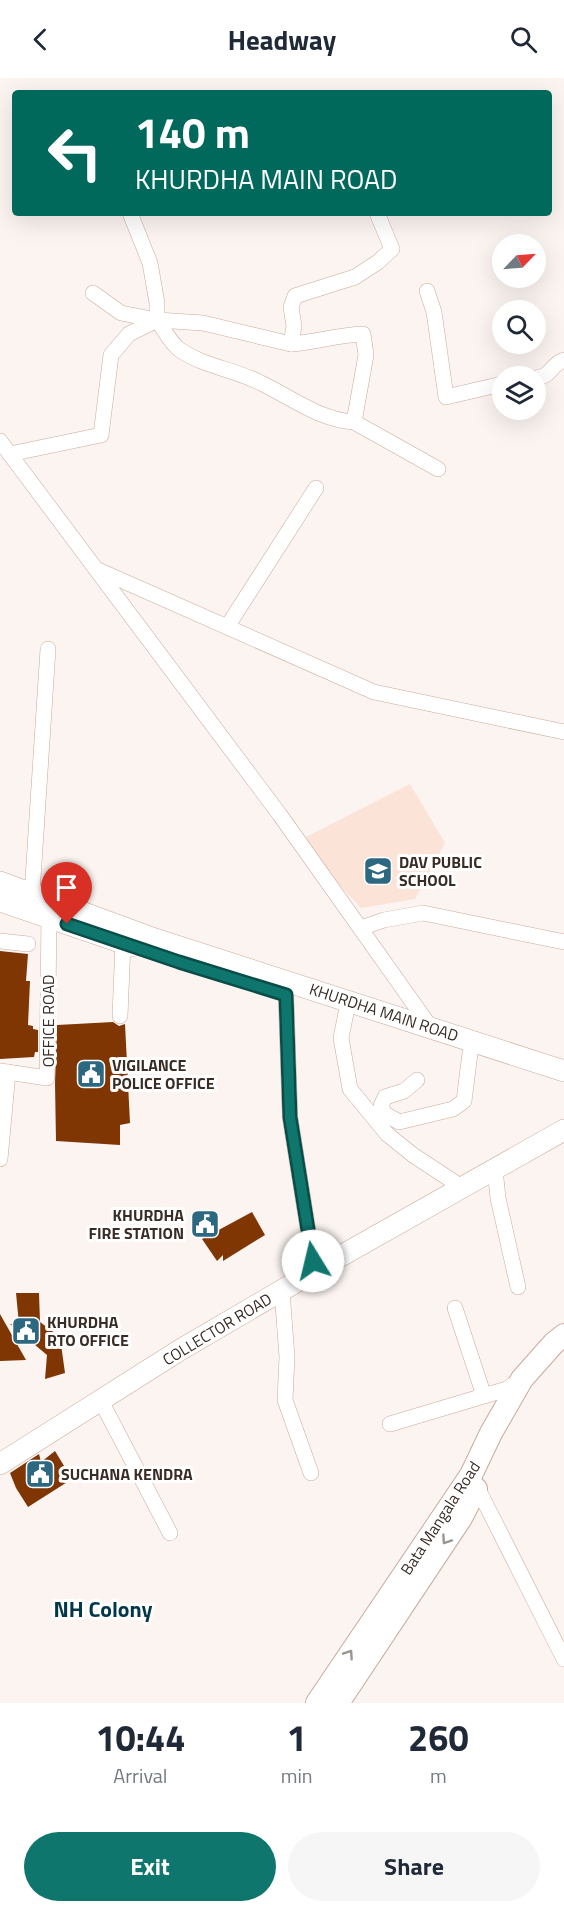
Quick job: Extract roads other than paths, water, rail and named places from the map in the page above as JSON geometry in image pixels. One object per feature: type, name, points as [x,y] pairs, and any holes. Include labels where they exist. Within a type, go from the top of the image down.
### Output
[{"type":"main road","name":"KHURDHA MAIN ROAD","points":[[0,882],[155,939],[564,1071]]},
{"type":"main road","name":"KHURDHA MAIN ROAD","points":[[0,901],[564,1085]]},
{"type":"main road","name":"COLLECTOR ROAD","points":[[0,1464],[180,1350],[313,1261],[564,1117]]},
{"type":"main road","name":"COLLECTOR ROAD","points":[[0,1448],[243,1308],[282,1291],[564,1130]]},
{"type":"main road","name":"Bata Mangala Road","points":[[338,1703],[461,1518],[491,1433],[522,1379],[564,1335]]},
{"type":"main road","name":"Bata Mangala Road","points":[[317,1703],[474,1481],[528,1387],[564,1349]]},
{"type":"street","points":[[131,216],[150,263],[157,303],[157,320],[177,348],[208,365],[259,382],[294,402],[341,422],[354,422],[438,469]]},
{"type":"street","points":[[291,344],[294,326],[291,307],[295,296],[355,278],[392,249],[378,216]]},
{"type":"street","points":[[427,291],[434,312],[446,397],[492,386]]},
{"type":"street","points":[[93,293],[121,313],[157,320],[203,323],[291,344],[314,342],[342,335],[363,334],[366,355],[354,422]]},
{"type":"street","points":[[157,320],[129,334],[111,355],[101,435],[4,447],[280,815],[431,1028]]},
{"type":"street","points":[[546,375],[558,362],[564,360]]},
{"type":"street","points":[[227,627],[316,488]]},
{"type":"street","points":[[95,568],[374,692],[564,732]]},
{"type":"street","points":[[32,894],[48,649]]},
{"type":"street","points":[[361,928],[384,920],[423,913],[564,942]]},
{"type":"street","name":"OFFICE ROAD","points":[[4,1072],[47,1077],[49,917]]},
{"type":"street","points":[[0,940],[28,944]]},
{"type":"street","points":[[120,1016],[123,943]]},
{"type":"street","points":[[286,995],[290,1117],[313,1261]]},
{"type":"street","points":[[346,1013],[341,1038],[350,1089],[387,1134],[413,1155],[454,1182]]},
{"type":"street","points":[[417,1080],[404,1091],[385,1097],[381,1106],[385,1114],[399,1122],[453,1108],[464,1101],[470,1053]]},
{"type":"street","points":[[0,1159],[4,1072]]},
{"type":"street","points":[[495,1169],[498,1198],[518,1287]]},
{"type":"street","points":[[282,1291],[287,1357],[285,1400],[311,1473]]},
{"type":"street","points":[[455,1308],[484,1396]]},
{"type":"street","points":[[390,1424],[507,1389],[522,1379]]},
{"type":"street","points":[[101,1401],[170,1533]]},
{"type":"street","points":[[474,1481],[564,1659]]},
{"type":"place","name":"DAV PUBLIC SCHOOL","points":[[378,871]]},
{"type":"place","name":"VIGILANCE POLICE OFFICE","points":[[91,1074]]},
{"type":"place","name":"KHURDHA FIRE STATION","points":[[205,1224]]},
{"type":"place","name":"KHURDHA RTO OFFICE","points":[[26,1331]]},
{"type":"place","name":"SUCHANA KENDRA","points":[[40,1474]]},
{"type":"district","name":"NH Colony","points":[[103,1609]]}]
